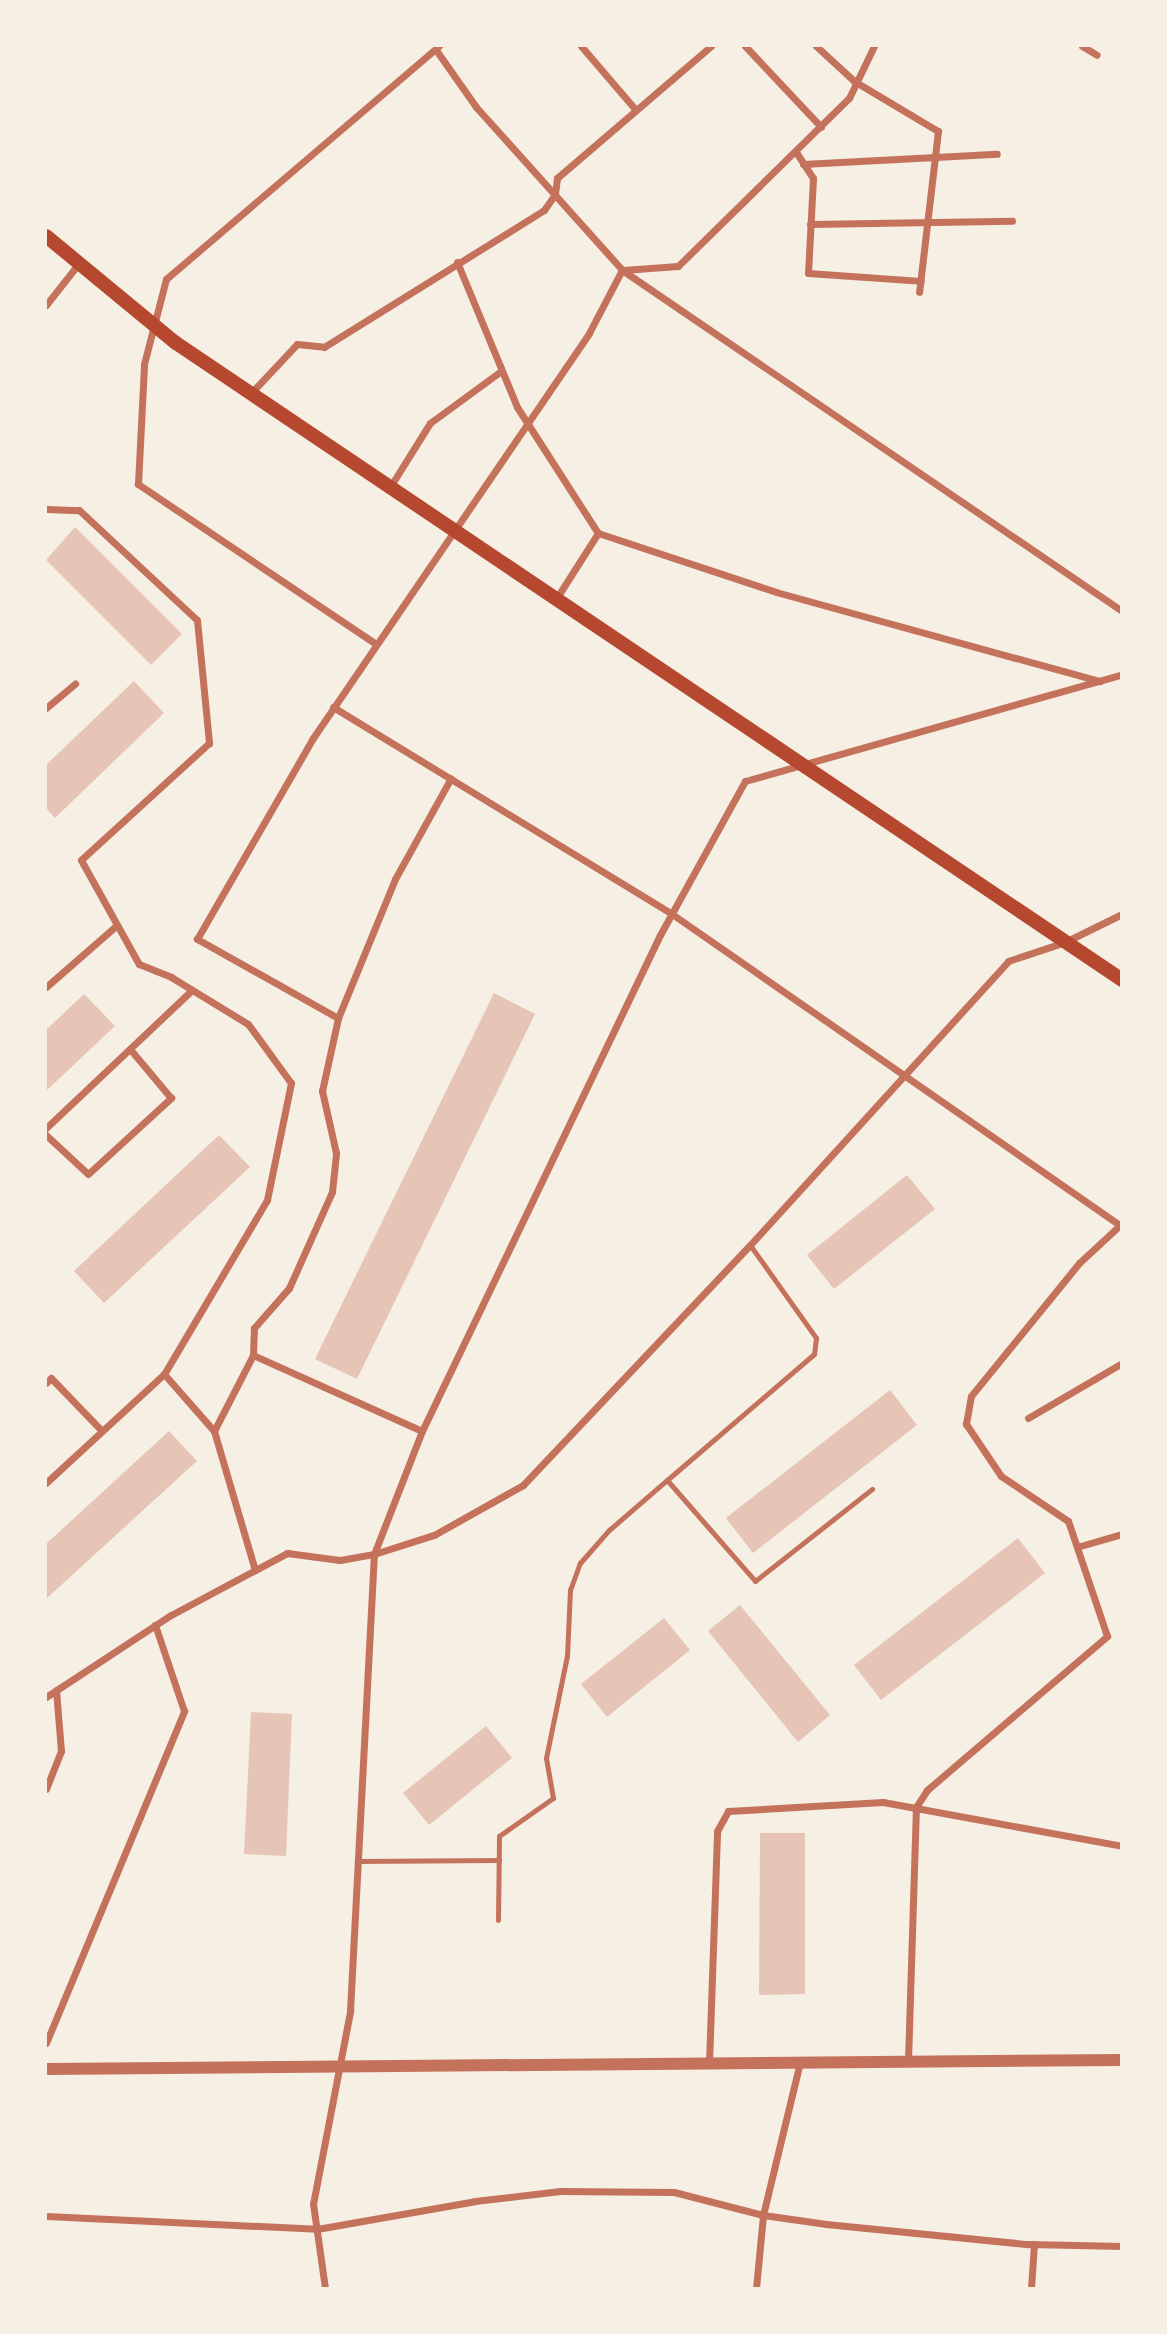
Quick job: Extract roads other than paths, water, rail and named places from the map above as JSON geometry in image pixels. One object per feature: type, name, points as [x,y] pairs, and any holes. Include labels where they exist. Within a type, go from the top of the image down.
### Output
[{"type":"main road","points":[[46,236],[154,325],[251,393],[1122,980]]},
{"type":"street","points":[[581,46],[635,109]]},
{"type":"street","points":[[251,393],[297,344],[324,347],[544,210],[555,194],[557,178],[711,46]]},
{"type":"street","points":[[745,46],[821,127]]},
{"type":"street","points":[[816,46],[855,81],[938,131],[919,292]]},
{"type":"street","points":[[622,270],[678,267],[849,98],[874,46]]},
{"type":"street","points":[[1082,46],[1097,55]]},
{"type":"street","points":[[376,643],[138,484],[144,364],[166,279],[438,48],[476,107],[622,270],[1122,611]]},
{"type":"street","points":[[796,152],[813,178],[808,273],[921,281]]},
{"type":"street","points":[[803,164],[997,154]]},
{"type":"street","points":[[810,224],[1012,221]]},
{"type":"street","points":[[457,262],[501,372],[597,533],[776,592],[1100,681]]},
{"type":"street","points":[[46,305],[79,263]]},
{"type":"street","points":[[338,1018],[197,939],[333,707],[589,333],[622,270]]},
{"type":"street","points":[[390,487],[430,423],[501,372]]},
{"type":"street","points":[[46,509],[79,510],[197,620],[209,743],[81,860],[139,964],[192,990],[248,1024],[291,1083],[267,1200],[164,1374],[100,1429],[46,1483]]},
{"type":"street","points":[[556,599],[597,533]]},
{"type":"street","points":[[325,2288],[313,2203],[350,2011],[374,1554],[422,1431],[672,914],[745,781],[798,763],[914,737],[1122,674]]},
{"type":"street","points":[[46,708],[75,684]]},
{"type":"street","points":[[333,707],[672,914],[1121,1226],[1079,1263],[971,1395],[966,1424],[1000,1476],[1068,1521],[1107,1636],[927,1790],[916,1807],[908,2061]]},
{"type":"street","points":[[214,1431],[253,1355],[254,1328],[289,1289],[332,1192],[336,1153],[322,1091],[338,1018],[395,879],[451,778]]},
{"type":"street","points":[[46,1697],[155,1625],[287,1553],[340,1560],[374,1554],[434,1535],[523,1485],[750,1245],[1008,961],[1065,942],[1122,914]]},
{"type":"street","points":[[46,986],[117,925]]},
{"type":"street","points":[[46,1128],[192,990]]},
{"type":"street","points":[[46,1135],[88,1174],[171,1098],[130,1049]]},
{"type":"street","points":[[253,1355],[422,1431]]},
{"type":"street","points":[[1028,1418],[1122,1363]]},
{"type":"street","points":[[164,1374],[214,1431],[255,1570]]},
{"type":"street","points":[[46,1383],[51,1378],[100,1429]]},
{"type":"street","points":[[1077,1547],[1122,1534]]},
{"type":"street","points":[[46,2043],[184,1711],[155,1625]]},
{"type":"street","points":[[46,1789],[61,1751],[56,1690]]},
{"type":"street","points":[[709,2063],[717,1831],[728,1811],[883,1802],[1122,1846]]},
{"type":"street","points":[[46,2068],[1122,2060]]},
{"type":"street","points":[[756,2288],[763,2215],[800,2062]]},
{"type":"street","points":[[46,2216],[317,2229],[475,2201],[560,2191],[674,2192],[763,2215],[1034,2244],[1122,2246]]},
{"type":"street","points":[[1031,2288],[1034,2244]]},
{"type":"lane","points":[[498,1920],[499,1836],[553,1798],[546,1758],[563,1680],[570,1590],[580,1563],[609,1530],[814,1354],[816,1338],[750,1245]]},
{"type":"lane","points":[[667,1479],[755,1581],[872,1489]]},
{"type":"lane","points":[[357,1861],[499,1860]]}]
